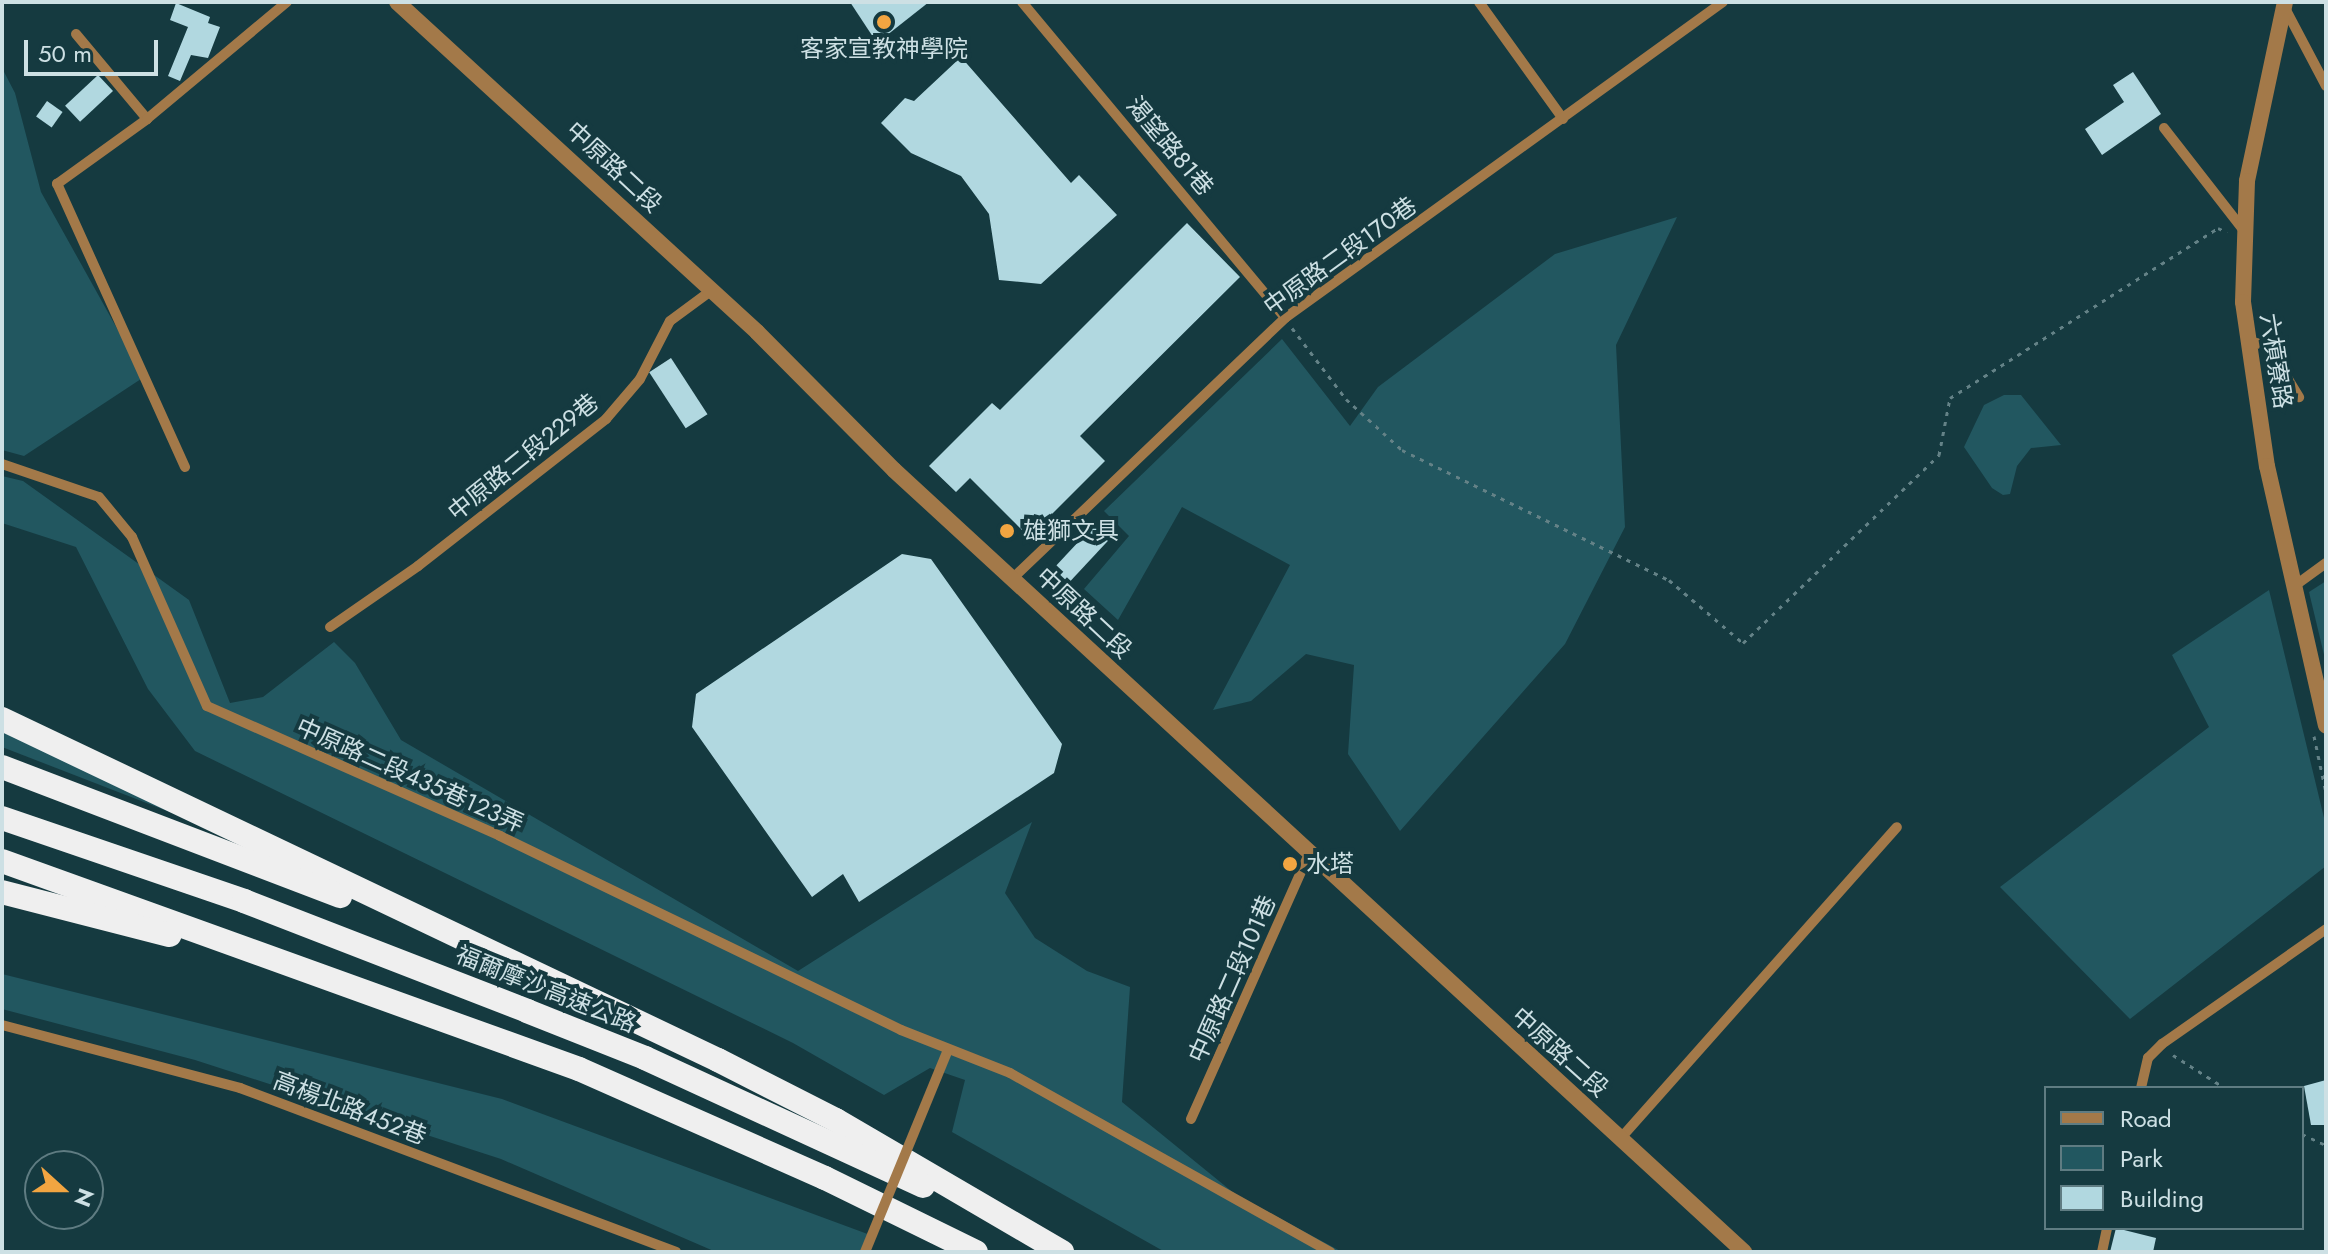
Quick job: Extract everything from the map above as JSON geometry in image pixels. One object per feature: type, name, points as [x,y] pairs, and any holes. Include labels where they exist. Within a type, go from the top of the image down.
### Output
[{"type":"highway","points":[[2,719],[836,1120],[1062,1252]]},
{"type":"highway","points":[[2,767],[451,936]]},
{"type":"highway","name":"福爾摩沙高速公路","points":[[2,818],[244,901],[645,1058],[814,1134],[1053,1252]]},
{"type":"highway","points":[[2,861],[579,1069],[825,1178],[976,1252]]},
{"type":"highway","points":[[2,892],[308,969]]},
{"type":"street","name":"中原路二段","points":[[405,4],[712,290],[1012,579],[1744,1252]]},
{"type":"street","name":"六槓寮路","points":[[2286,6],[2237,236],[2249,341],[2320,730]]},
{"type":"lane","points":[[185,467],[57,184],[147,119],[287,2]]},
{"type":"lane","name":"渴望路81巷","points":[[1022,2],[1285,318]]},
{"type":"lane","points":[[1479,2],[1563,119]]},
{"type":"lane","name":"中原路二段170巷","points":[[1012,579],[1285,318],[1723,2]]},
{"type":"lane","points":[[2286,6],[2326,86]]},
{"type":"lane","points":[[76,34],[147,119]]},
{"type":"lane","points":[[2164,128],[2237,236]]},
{"type":"lane","name":"中原路二段229巷","points":[[330,627],[418,566],[606,419],[640,379],[670,321],[712,290]]},
{"type":"lane","points":[[2249,341],[2268,346],[2299,397]]},
{"type":"lane","name":"中原路二段435巷123弄","points":[[2,464],[99,497],[132,537],[207,706],[500,836],[901,1030],[1010,1073],[1330,1252]]},
{"type":"lane","points":[[2293,587],[2326,563]]},
{"type":"lane","points":[[1620,1139],[1897,827]]},
{"type":"lane","name":"中原路二段101巷","points":[[1191,1119],[1309,854]]},
{"type":"lane","points":[[2141,1086],[2148,1058],[2162,1044],[2326,929]]},
{"type":"lane","name":"高楊北路452巷","points":[[2,1025],[240,1088],[676,1252]]},
{"type":"lane","points":[[865,1252],[948,1050]]},
{"type":"lane","points":[[2102,1252],[2107,1230]]},
{"type":"path","points":[[1285,318],[1346,399],[1402,450],[1669,580],[1743,643],[1939,455],[1950,398],[2218,228],[2237,236]]},
{"type":"path","points":[[2320,730],[2326,793]]},
{"type":"path","points":[[2162,1044],[2222,1086]]},
{"type":"path","points":[[2304,1135],[2326,1145]]},
{"type":"green space","points":[[2,68],[15,93],[41,192],[144,377],[24,456],[2,450]]},
{"type":"green space","points":[[1677,217],[1616,345],[1625,527],[1565,644],[1400,831],[1348,754],[1354,665],[1306,654],[1251,701],[1213,710],[1290,565],[1182,507],[1118,620],[1084,589],[1129,536],[1104,511],[1282,339],[1350,426],[1378,387],[1555,254]]},
{"type":"green space","points":[[2004,395],[2021,395],[2061,445],[2031,448],[2017,466],[2010,494],[2003,495],[1992,488],[1964,447],[1984,405]]},
{"type":"green space","points":[[2,476],[23,481],[189,600],[230,703],[263,697],[334,642],[355,663],[401,740],[798,971],[1032,822],[1005,893],[1035,938],[1087,971],[1130,987],[1122,1102],[1235,1194],[1342,1252],[1165,1252],[952,1132],[965,1080],[930,1068],[884,1095],[793,1043],[195,751],[148,689],[76,547],[2,523]]},
{"type":"green space","points":[[2326,581],[2326,663],[2309,592]]},
{"type":"green space","points":[[2269,590],[2326,826],[2326,866],[2130,1019],[2000,887],[2209,727],[2172,655]]},
{"type":"green space","points":[[2,730],[193,821],[2,747]]},
{"type":"green space","points":[[2,974],[502,1099],[873,1236],[869,1252],[716,1252],[501,1159],[195,1060],[2,1009]]},
{"type":"building","name":"客家宣教神學院","points":[[850,2],[929,2],[877,43]]},
{"type":"building","points":[[176,3],[210,17],[208,23],[220,27],[208,58],[191,55],[180,81],[168,76],[188,27],[170,20]]},
{"type":"building","points":[[961,57],[1071,183],[1079,175],[1117,215],[1041,284],[999,280],[989,214],[961,176],[911,153],[881,123],[905,98],[914,101]]},
{"type":"building","points":[[2133,72],[2161,114],[2102,155],[2085,129],[2124,102],[2113,85]]},
{"type":"building","points":[[98,75],[113,91],[80,122],[65,106]]},
{"type":"building","points":[[47,101],[63,112],[52,127],[36,117]]},
{"type":"building","points":[[1187,223],[1240,277],[1080,436],[1105,461],[1029,537],[970,478],[956,492],[929,466],[992,403],[1000,410]]},
{"type":"building","points":[[671,358],[707,414],[686,428],[649,372]]},
{"type":"building","points":[[1095,524],[1110,538],[1065,587],[1049,573]]},
{"type":"building","points":[[902,554],[931,559],[1062,744],[1054,773],[859,902],[843,874],[812,897],[692,727],[696,694]]},
{"type":"building","points":[[2326,1080],[2326,1125],[2311,1125],[2304,1086]]},
{"type":"building","points":[[2116,1230],[2156,1238],[2153,1252],[2110,1252]]},
{"type":"place","name":"客家宣教神學院","points":[[884,22]]},
{"type":"place","name":"雄獅文具","points":[[1007,531]]},
{"type":"place","name":"水塔","points":[[1290,864]]}]
